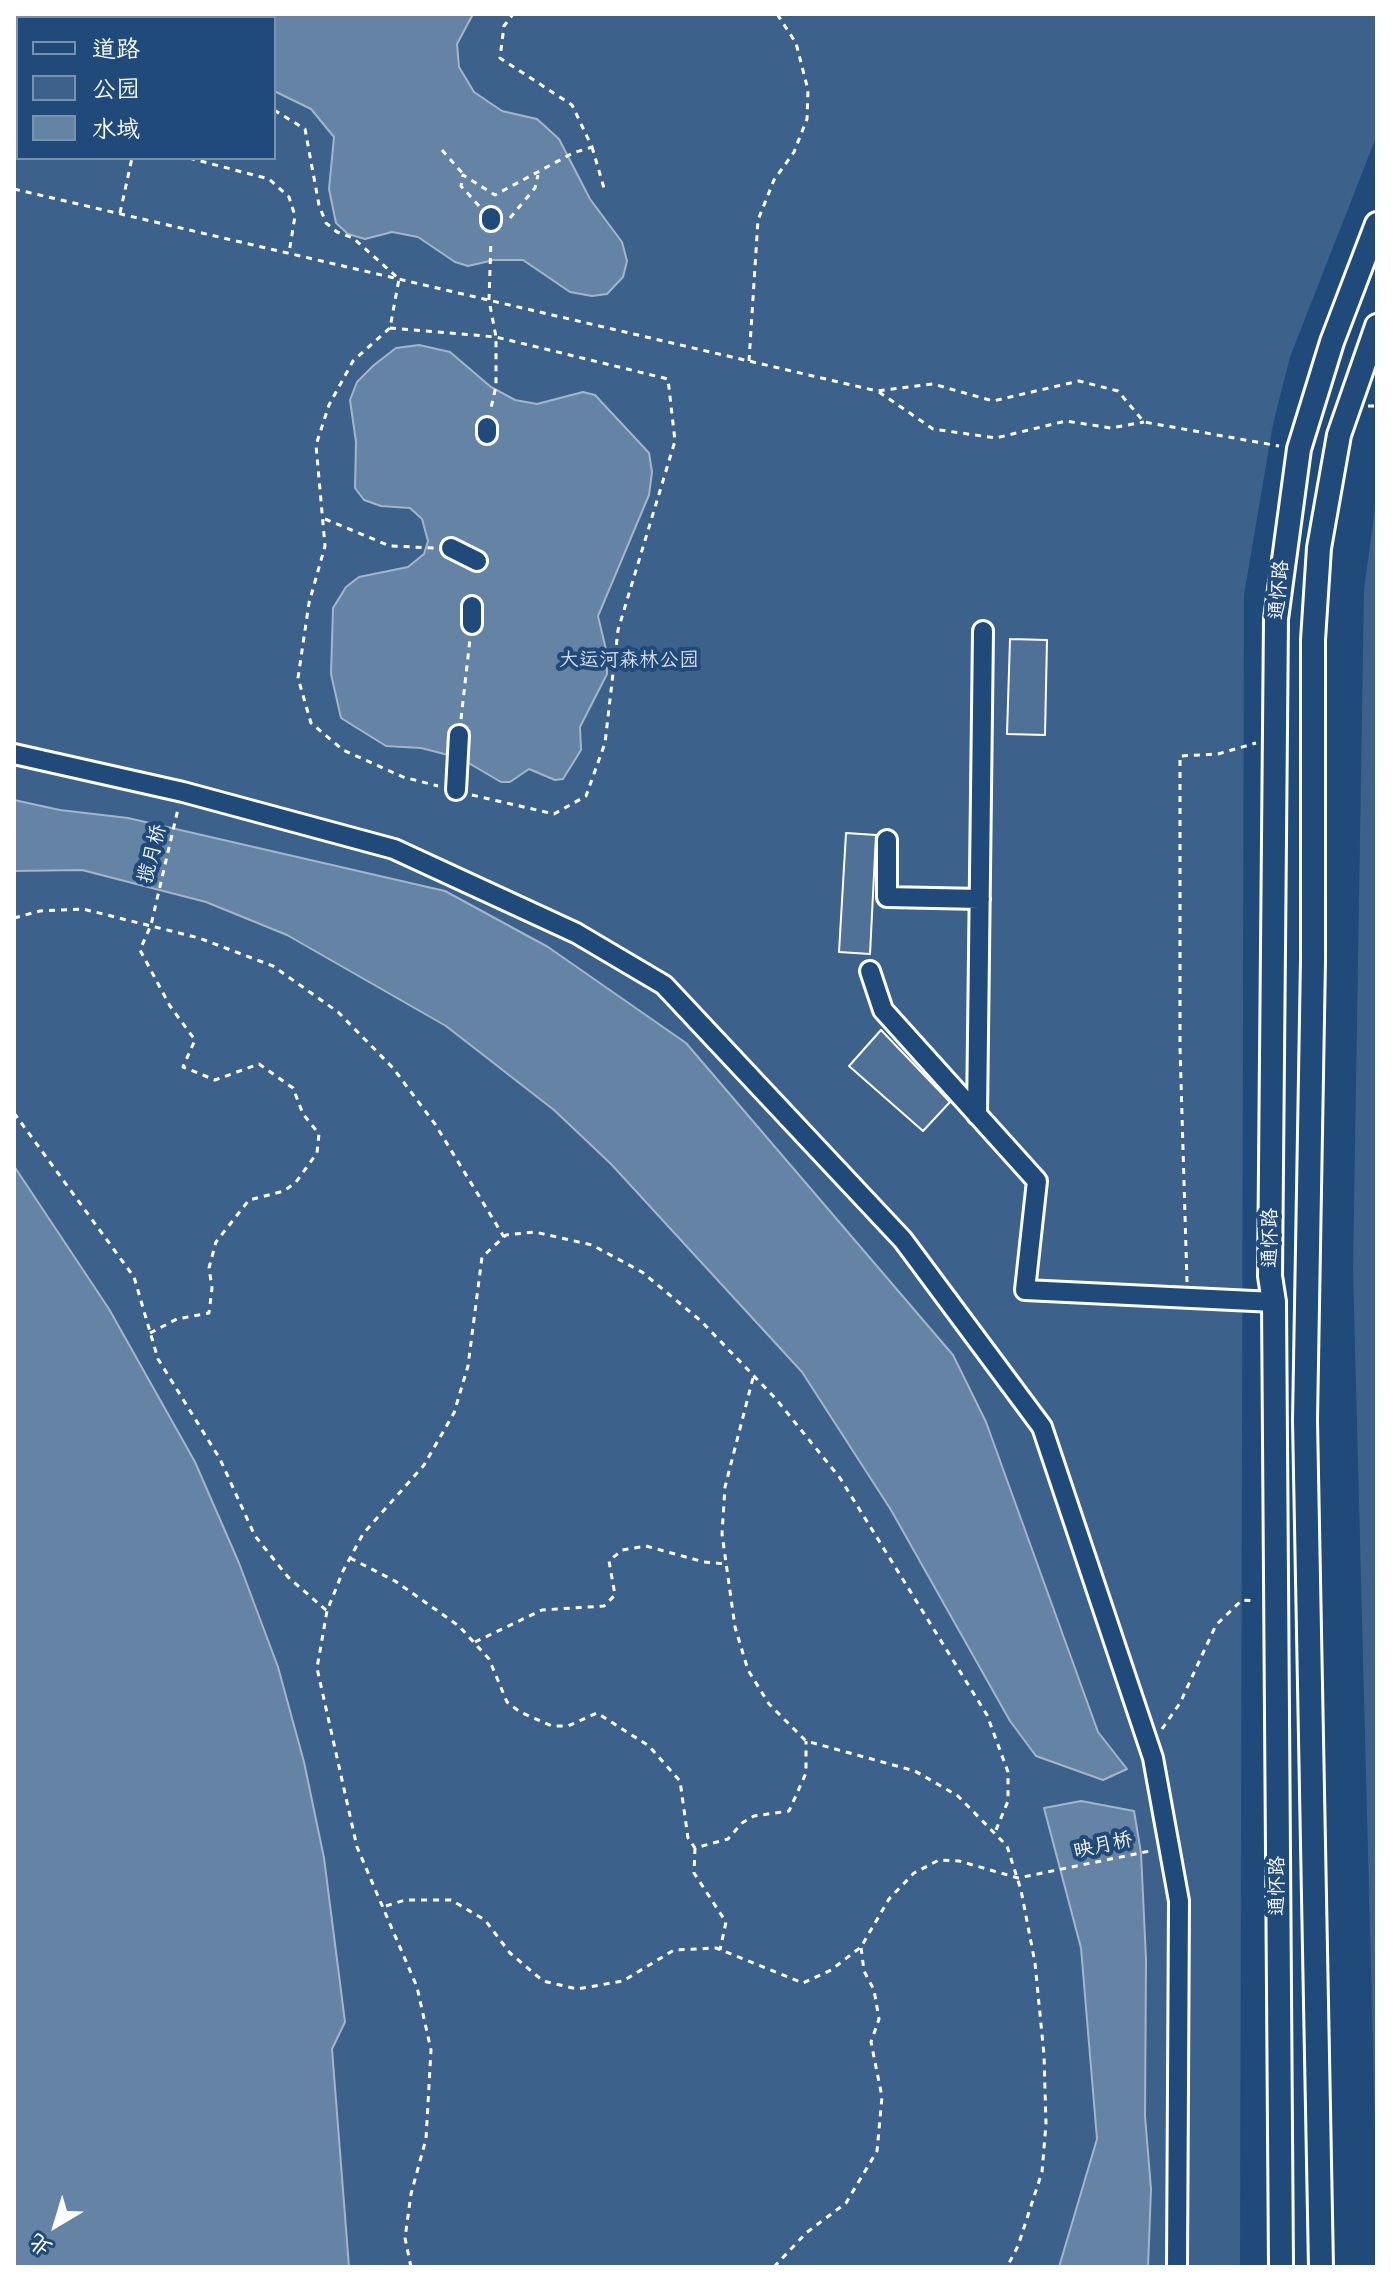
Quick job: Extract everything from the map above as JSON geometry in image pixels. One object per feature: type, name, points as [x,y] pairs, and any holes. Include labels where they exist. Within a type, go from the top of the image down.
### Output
[{"type":"main road","name":"通怀路","points":[[1281,2267],[1274,1302],[1270,1276],[1276,619],[1299,449],[1332,342],[1377,224]]},
{"type":"main road","name":"通怀路","points":[[1321,2267],[1305,1420],[1313,960],[1313,640],[1319,548],[1339,435],[1366,383],[1374,340]]},
{"type":"street","points":[[451,548],[477,561]]},
{"type":"street","points":[[977,1115],[983,631]]},
{"type":"street","points":[[456,790],[459,735]]},
{"type":"street","points":[[14,754],[183,792],[394,849],[576,933],[664,985],[903,1240],[1042,1427],[1147,1740],[1179,1901],[1177,2267]]},
{"type":"street","points":[[887,840],[887,897],[980,899]]},
{"type":"street","points":[[870,971],[883,1010],[1037,1181],[1025,1290],[1274,1302]]},
{"type":"path","points":[[513,14],[504,26],[500,58],[572,105],[592,147],[604,188]]},
{"type":"path","points":[[749,361],[758,220],[774,180],[794,152],[807,119],[808,90],[796,43],[777,14]]},
{"type":"path","points":[[276,111],[305,129],[319,205],[326,223],[337,232],[353,238],[399,279]]},
{"type":"path","points":[[442,150],[463,175],[495,195],[538,175],[573,153],[592,147]]},
{"type":"path","points":[[120,214],[132,160]]},
{"type":"path","points":[[197,160],[269,179],[289,197],[295,216],[289,253]]},
{"type":"path","points":[[463,175],[461,186],[491,219],[489,300],[496,337],[496,386],[487,430]]},
{"type":"path","points":[[491,219],[512,217],[535,188],[538,175]]},
{"type":"path","points":[[14,189],[877,391],[933,384],[993,401],[1079,381],[1118,391],[1144,422]]},
{"type":"path","points":[[390,328],[496,337]]},
{"type":"path","points":[[877,391],[933,429],[996,438],[1066,421],[1111,428],[1144,422],[1299,449]]},
{"type":"path","points":[[325,519],[390,546],[423,547]]},
{"type":"path","points":[[459,735],[472,615]]},
{"type":"path","points":[[1187,1298],[1180,1048],[1180,756],[1218,754],[1276,737]]},
{"type":"path","name":"揽月桥","points":[[150,1333],[177,1319],[209,1313],[212,1288],[209,1268],[216,1242],[249,1200],[284,1191],[296,1182],[317,1153],[319,1134],[303,1114],[293,1088],[259,1064],[215,1080],[183,1067],[195,1040],[163,994],[140,950],[151,925],[178,809]]},
{"type":"path","points":[[14,918],[40,911],[83,909],[199,938],[273,966],[338,1012],[393,1068],[435,1124],[504,1237]]},
{"type":"path","points":[[14,1113],[134,1277],[158,1359],[220,1459],[255,1536],[288,1577],[327,1611]]},
{"type":"path","points":[[411,2267],[405,2238],[411,2194],[426,2139],[431,2050],[417,1987],[357,1847],[317,1668],[327,1611],[350,1558],[363,1534],[424,1465],[454,1413],[468,1366],[482,1257],[504,1237],[535,1232],[592,1245],[642,1272],[701,1321],[754,1376],[840,1478],[987,1715],[1008,1772],[1008,1801],[996,1830]]},
{"type":"path","points":[[754,1376],[725,1487],[722,1534],[735,1627],[748,1670],[769,1704],[806,1741],[915,1771],[958,1796],[996,1830],[1007,1846],[1018,1878],[1035,1963],[1044,2055],[1046,2124],[1042,2172],[1018,2246],[1007,2267]]},
{"type":"path","points":[[475,1642],[542,1610],[604,1606],[615,1595],[609,1561],[622,1550],[646,1546],[704,1562],[726,1564]]},
{"type":"path","points":[[350,1558],[395,1581],[475,1642],[489,1659],[507,1702],[537,1722],[568,1726],[597,1713],[649,1746],[680,1781],[688,1838],[695,1848],[694,1873],[726,1922],[720,1950]]},
{"type":"path","points":[[1147,1740],[1164,1728],[1180,1703],[1216,1625],[1242,1600],[1276,1602]]},
{"type":"path","points":[[695,1848],[728,1839],[742,1823],[754,1816],[789,1811],[806,1773],[806,1741]]},
{"type":"path","name":"映月桥","points":[[1018,1878],[1159,1849]]},
{"type":"path","points":[[384,1907],[405,1900],[451,1900],[485,1920],[510,1953],[543,1981],[577,1989],[623,1981],[674,1950],[720,1950],[803,1983],[831,1970],[861,1947],[889,1899],[914,1873],[939,1860],[959,1861],[1018,1878]]},
{"type":"path","points":[[774,2267],[806,2233],[846,2203],[868,2171],[877,2151],[882,2097],[871,2042],[879,2019],[874,1990],[864,1971],[861,1947]]},
{"type":"green space","name":"大运河森林公园","points":[[14,14],[1377,14],[1377,135],[1290,357],[1273,424],[1244,595],[1240,2267],[14,2267]]},
{"type":"green space","points":[[1377,494],[1377,2204],[1353,1269],[1364,589]]},
{"type":"water","points":[[473,14],[457,44],[459,67],[474,92],[502,111],[537,119],[559,139],[590,199],[622,242],[627,261],[623,277],[607,294],[592,296],[570,292],[523,260],[494,260],[468,266],[455,262],[418,237],[392,232],[365,239],[348,234],[336,223],[329,189],[334,137],[311,109],[276,92],[276,16],[260,16]]},
{"type":"water","points":[[419,345],[450,352],[491,387],[515,400],[537,404],[583,392],[595,395],[649,453],[652,472],[649,495],[598,616],[607,654],[607,674],[580,727],[581,750],[563,779],[555,780],[529,769],[510,782],[501,782],[460,758],[421,748],[386,746],[341,718],[331,674],[333,608],[346,587],[359,577],[408,567],[424,554],[428,541],[422,519],[410,508],[381,506],[364,500],[355,488],[356,442],[350,400],[357,382],[374,365],[396,348]]},
{"type":"water","points":[[14,800],[60,810],[128,818],[445,891],[548,947],[686,1043],[953,1355],[986,1422],[1098,1732],[1127,1769],[1103,1780],[1036,1756],[1010,1721],[891,1510],[802,1372],[611,1164],[554,1110],[446,1026],[287,935],[206,902],[82,870],[14,871]]},
{"type":"water","points":[[14,1166],[109,1309],[195,1462],[239,1563],[278,1667],[304,1762],[324,1858],[345,2022],[332,2049],[349,2267],[14,2267]]},
{"type":"water","points":[[1081,1801],[1134,1811],[1141,1853],[1146,1959],[1145,2116],[1151,2189],[1148,2267],[1059,2267],[1097,2139],[1081,1948],[1044,1808]]},
{"type":"building","points":[[1010,639],[1047,640],[1045,735],[1007,734]]},
{"type":"building","points":[[846,833],[876,835],[870,954],[839,952]]},
{"type":"building","points":[[881,1030],[950,1102],[923,1131],[849,1066]]}]
